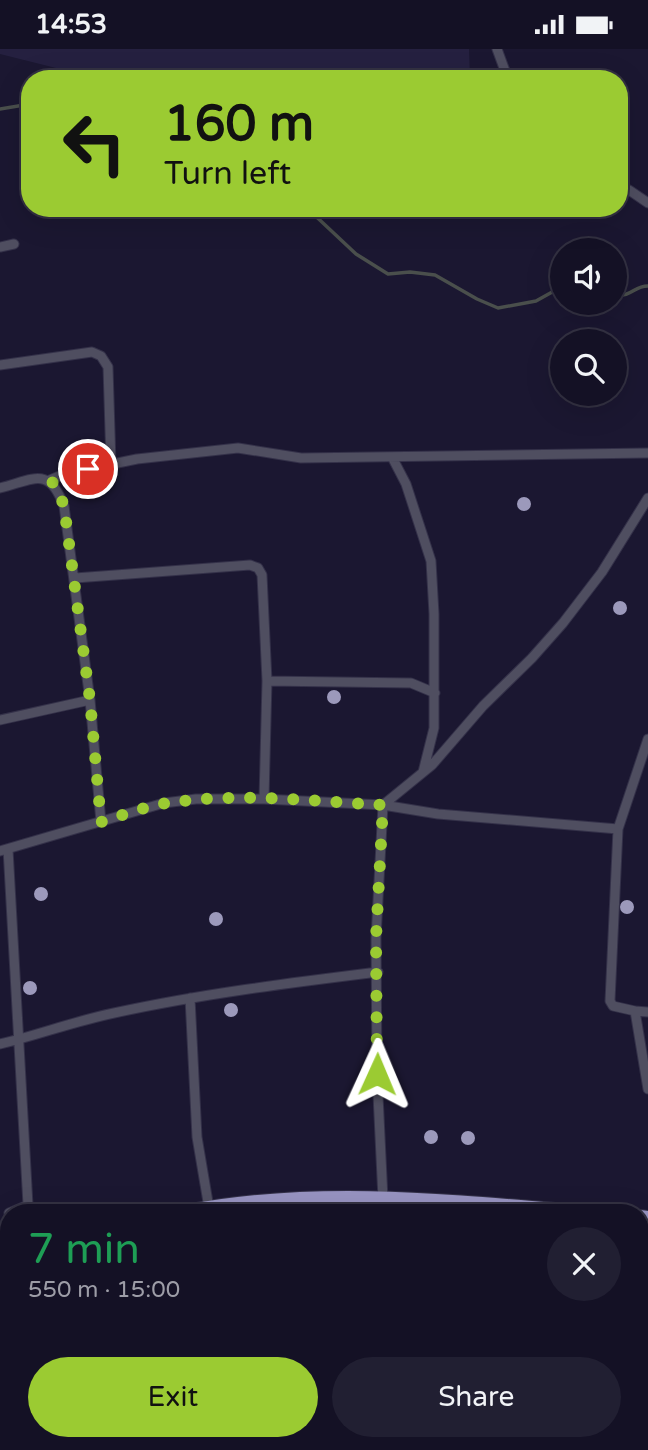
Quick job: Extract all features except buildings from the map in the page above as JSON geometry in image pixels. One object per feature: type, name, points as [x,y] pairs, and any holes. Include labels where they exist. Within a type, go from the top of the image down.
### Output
[{"type":"highway","points":[[260,1204],[383,1199],[434,1204]]},
{"type":"street","points":[[498,49],[505,70]]},
{"type":"street","points":[[628,190],[648,203]]},
{"type":"street","points":[[0,247],[14,244]]},
{"type":"street","points":[[0,365],[92,352],[101,356],[108,367],[111,464]]},
{"type":"street","points":[[0,488],[38,479],[50,480],[64,474],[136,459],[238,448],[301,458],[648,453]]},
{"type":"street","points":[[392,457],[406,484],[431,561],[434,728],[423,772]]},
{"type":"street","points":[[50,480],[57,487],[64,506],[75,578],[101,822]]},
{"type":"street","points":[[383,1199],[377,1074],[376,938],[383,805],[432,765],[483,706],[563,623],[602,572],[648,498]]},
{"type":"street","points":[[75,578],[237,565],[257,568],[262,575],[267,681],[264,799]]},
{"type":"street","points":[[267,681],[411,683],[435,693]]},
{"type":"street","points":[[0,720],[90,700]]},
{"type":"street","points":[[648,739],[618,829],[610,1001],[613,1006],[648,1012]]},
{"type":"street","points":[[27,1204],[4,850],[164,803],[196,799],[264,799],[383,805],[438,814],[618,829]]},
{"type":"street","points":[[0,1044],[90,1018],[190,998],[378,972]]},
{"type":"street","points":[[190,998],[197,1137],[208,1204]]},
{"type":"street","points":[[635,1011],[648,1089]]},
{"type":"shaded area","points":[[0,49],[469,49],[470,70],[64,70],[0,54]]},
{"type":"waterway","points":[[0,109],[21,106]]},
{"type":"waterway","points":[[317,217],[356,254],[388,274],[410,272],[435,275],[498,308],[536,301],[550,293]]},
{"type":"waterway","points":[[627,293],[648,286]]},
{"type":"route","points":[[88,469],[50,480],[57,487],[64,506],[75,578],[101,822],[164,803],[196,799],[264,799],[383,805],[376,938],[377,1074]]}]
